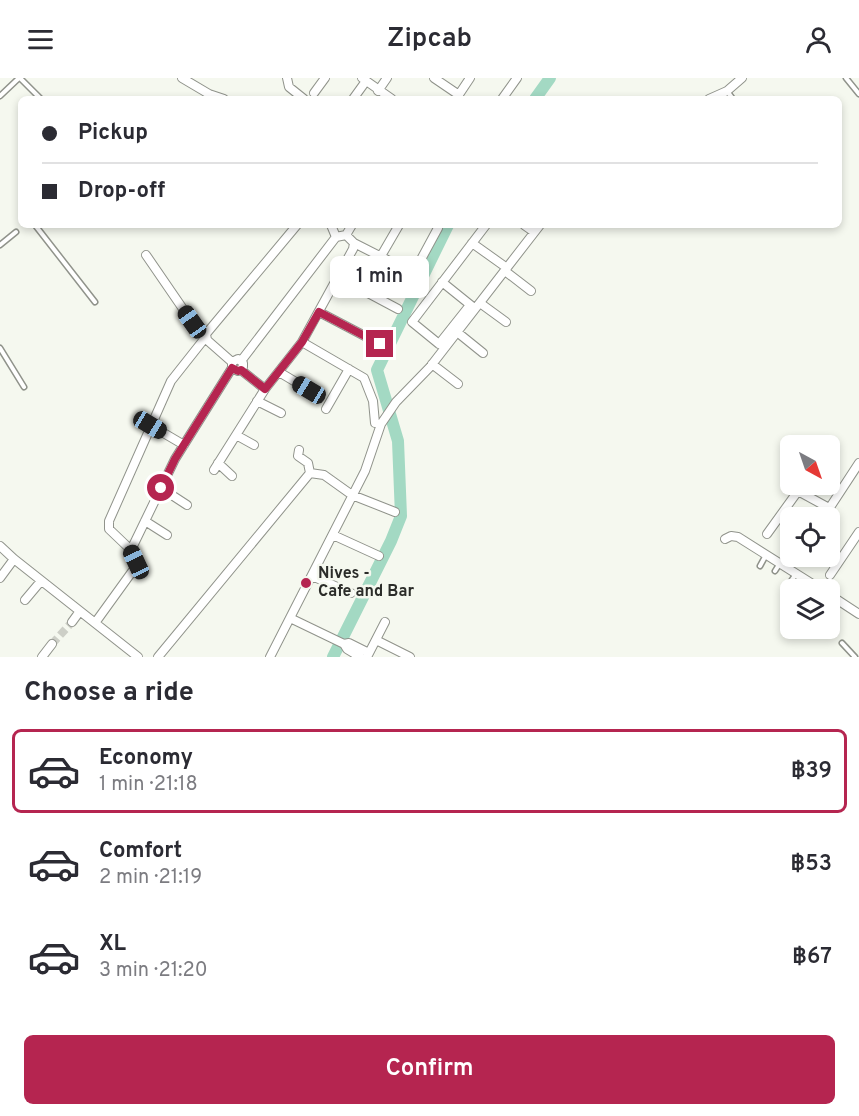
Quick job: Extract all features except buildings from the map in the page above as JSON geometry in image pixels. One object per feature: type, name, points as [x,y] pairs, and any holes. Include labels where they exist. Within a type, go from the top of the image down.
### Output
[{"type":"street","points":[[182,78],[208,96]]},
{"type":"street","points":[[287,78],[289,87],[300,96]]},
{"type":"street","points":[[314,93],[325,78]]},
{"type":"street","points":[[378,91],[387,78]]},
{"type":"street","points":[[434,78],[456,96]]},
{"type":"street","points":[[458,96],[470,78]]},
{"type":"street","points":[[504,96],[517,78]]},
{"type":"street","points":[[716,96],[727,91],[742,78]]},
{"type":"street","points":[[355,96],[364,80],[387,96]]},
{"type":"street","points":[[95,623],[134,569],[136,562],[130,550],[109,529],[109,521],[171,381],[205,336],[295,228]]},
{"type":"street","points":[[332,228],[336,237]]},
{"type":"street","points":[[241,360],[336,237],[346,235],[350,228]]},
{"type":"street","points":[[381,256],[397,228]]},
{"type":"street","points":[[346,235],[354,243],[411,272],[418,265],[438,228]]},
{"type":"street","points":[[484,228],[412,322],[412,325],[439,345],[506,269],[537,228]]},
{"type":"street","points":[[529,228],[534,232]]},
{"type":"street","points":[[232,476],[216,467],[265,389],[302,342],[353,249],[354,243]]},
{"type":"street","points":[[472,243],[531,291]]},
{"type":"street","points":[[146,255],[192,322],[238,371],[241,370],[265,389]]},
{"type":"street","points":[[338,277],[398,309]]},
{"type":"street","points":[[442,282],[475,305],[506,322]]},
{"type":"street","points":[[378,424],[432,364],[475,305]]},
{"type":"street","points":[[319,312],[380,344]]},
{"type":"street","points":[[457,332],[483,353]]},
{"type":"street","points":[[270,657],[333,535],[372,452],[378,424],[367,382],[302,342]]},
{"type":"street","points":[[130,550],[184,445],[235,359],[241,360]]},
{"type":"street","points":[[241,360],[243,363],[241,370]]},
{"type":"street","points":[[432,364],[458,384]]},
{"type":"street","points":[[326,409],[349,369]]},
{"type":"street","points":[[279,372],[309,390]]},
{"type":"street","points":[[257,401],[281,412]]},
{"type":"street","points":[[150,425],[184,445]]},
{"type":"street","points":[[236,435],[254,445]]},
{"type":"street","points":[[299,450],[298,456],[308,463],[310,473]]},
{"type":"street","points":[[830,507],[858,469]]},
{"type":"street","points":[[310,473],[324,475],[352,495],[395,512]]},
{"type":"street","points":[[158,657],[310,473]]},
{"type":"street","points":[[161,488],[187,505]]},
{"type":"street","points":[[786,507],[798,490],[827,507]]},
{"type":"street","points":[[767,534],[780,516]]},
{"type":"street","points":[[145,521],[166,535]]},
{"type":"street","points":[[830,575],[859,532]]},
{"type":"street","points":[[333,535],[379,556]]},
{"type":"street","points":[[725,539],[731,536],[738,537],[780,563]]},
{"type":"street","points":[[1,548],[138,657]]},
{"type":"street","points":[[0,578],[14,559]]},
{"type":"street","points":[[786,567],[804,579]]},
{"type":"street","points":[[312,576],[351,593]]},
{"type":"street","points":[[25,600],[41,581]]},
{"type":"street","points":[[840,602],[859,614]]},
{"type":"street","points":[[72,622],[80,611]]},
{"type":"street","points":[[290,618],[344,644],[350,644],[368,655],[385,622]]},
{"type":"street","points":[[376,640],[410,657]]},
{"type":"street","points":[[42,657],[52,644]]},
{"type":"street","points":[[344,644],[346,649],[360,657]]},
{"type":"lane","points":[[0,96],[20,78],[38,96]]},
{"type":"lane","points":[[846,78],[859,94]]},
{"type":"lane","points":[[727,91],[731,96]]},
{"type":"lane","points":[[36,228],[95,302]]},
{"type":"lane","points":[[0,245],[16,232]]},
{"type":"lane","points":[[0,348],[24,387]]},
{"type":"lane","points":[[760,566],[767,554]]},
{"type":"lane","points":[[775,571],[780,563]]},
{"type":"lane","points":[[793,579],[797,574]]},
{"type":"lane","points":[[842,643],[855,657]]},
{"type":"waterway","points":[[537,96],[550,78]]},
{"type":"waterway","points":[[333,657],[391,541],[401,516],[398,441],[377,370],[447,228]]},
{"type":"tunnel","points":[[52,644],[72,622]]},
{"type":"place","name":"Nives - Cafe and Bar","points":[[306,583]]},
{"type":"route","points":[[161,488],[175,459],[232,368],[241,370],[265,389],[302,342],[319,312],[380,344]]}]
